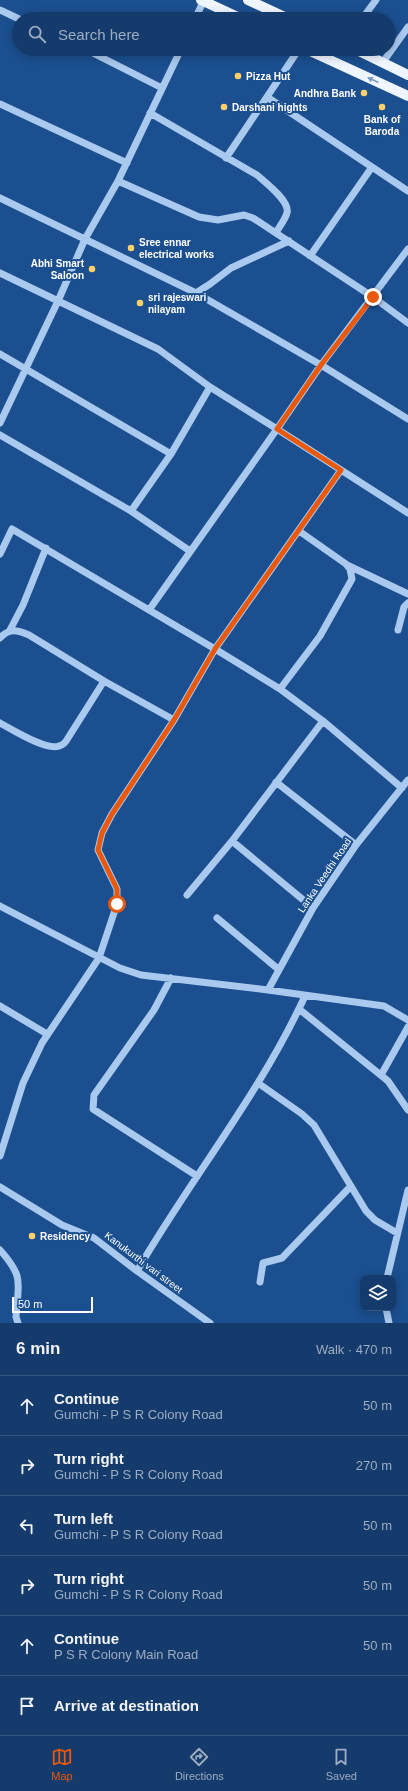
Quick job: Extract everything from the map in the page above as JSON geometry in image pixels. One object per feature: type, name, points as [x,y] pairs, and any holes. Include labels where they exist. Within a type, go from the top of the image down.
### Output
[{"type":"main road","points":[[203,0],[228,12]]},
{"type":"main road","points":[[248,0],[274,12]]},
{"type":"main road","points":[[321,56],[408,96]]},
{"type":"main road","points":[[370,56],[408,75]]},
{"type":"street","points":[[198,12],[203,0]]},
{"type":"street","points":[[367,12],[376,0]]},
{"type":"street","points":[[0,10],[12,16]]},
{"type":"street","points":[[396,44],[408,27]]},
{"type":"street","points":[[98,56],[162,88]]},
{"type":"street","points":[[0,422],[58,301],[85,239],[127,163],[178,56]]},
{"type":"street","points":[[226,158],[294,56]]},
{"type":"street","points":[[383,62],[387,56]]},
{"type":"street","points":[[267,97],[408,191]]},
{"type":"street","points":[[0,104],[127,163]]},
{"type":"street","points":[[150,113],[257,175],[269,185],[284,201],[287,212],[276,233]]},
{"type":"street","points":[[310,256],[372,166]]},
{"type":"street","points":[[118,180],[199,217],[218,220],[244,215],[262,223],[373,297],[408,323]]},
{"type":"street","points":[[0,198],[196,293],[321,365],[408,419]]},
{"type":"street","points":[[196,293],[231,268],[289,241]]},
{"type":"street","points":[[149,610],[321,365],[408,249]]},
{"type":"street","points":[[0,273],[158,349],[210,387],[408,513]]},
{"type":"street","points":[[0,354],[171,454]]},
{"type":"street","points":[[131,511],[171,454],[210,387]]},
{"type":"street","points":[[0,435],[131,511],[190,551]]},
{"type":"street","points":[[0,1155],[23,1083],[47,1034],[99,958],[117,904],[117,889],[98,850],[102,833],[112,814],[174,720],[215,649],[341,470]]},
{"type":"street","points":[[0,554],[12,529],[46,548],[280,689],[323,721],[402,788]]},
{"type":"street","points":[[299,530],[346,564],[408,594]]},
{"type":"street","points":[[10,630],[23,605],[46,548]]},
{"type":"street","points":[[280,689],[320,636],[350,584],[352,574],[346,564]]},
{"type":"street","points":[[398,630],[404,607],[408,603]]},
{"type":"street","points":[[0,638],[5,632],[10,630],[16,630],[29,635],[174,720]]},
{"type":"street","points":[[0,723],[43,745],[58,747],[68,738],[104,680]]},
{"type":"street","points":[[187,895],[232,841],[323,721]]},
{"type":"street","name":"Lanka Veedhi Road","points":[[268,990],[278,969],[313,908],[356,845],[408,780]]},
{"type":"street","points":[[276,782],[356,845]]},
{"type":"street","points":[[232,841],[313,908]]},
{"type":"street","points":[[0,906],[99,958],[120,968],[141,975],[384,1006],[408,1020]]},
{"type":"street","points":[[217,918],[278,969]]},
{"type":"street","points":[[170,978],[154,1010],[94,1095],[93,1110],[197,1176]]},
{"type":"street","points":[[137,1271],[162,1229],[258,1083],[305,996]]},
{"type":"street","points":[[0,1006],[47,1034]]},
{"type":"street","points":[[299,1009],[388,1081],[408,1110]]},
{"type":"street","points":[[381,1075],[408,1027]]},
{"type":"street","points":[[258,1083],[302,1114],[314,1125],[366,1211],[375,1220],[397,1233]]},
{"type":"street","points":[[260,1282],[263,1263],[282,1258],[351,1186]]},
{"type":"street","name":"Kanukurthi vari street","points":[[0,1187],[62,1224],[94,1238],[137,1271],[210,1323]]},
{"type":"street","points":[[388,1275],[408,1190]]},
{"type":"street","points":[[0,1250],[13,1265],[19,1280],[16,1317],[18,1323]]},
{"type":"street","points":[[387,1311],[389,1323]]},
{"type":"place","name":"Pizza Hut","points":[[238,76]]},
{"type":"place","name":"Andhra Bank","points":[[364,93]]},
{"type":"place","name":"Darshani hights","points":[[224,107]]},
{"type":"place","name":"Bank of Baroda","points":[[382,107]]},
{"type":"place","name":"Sree ennar electrical works","points":[[131,248]]},
{"type":"place","name":"Abhi Smart Saloon","points":[[92,269]]},
{"type":"place","name":"sri rajeswari nilayam","points":[[140,303]]},
{"type":"place","name":"Residency","points":[[32,1236]]},
{"type":"route","points":[[117,904],[117,889],[98,850],[102,833],[112,814],[174,720],[215,649],[341,470],[277,429],[321,365],[373,297]]}]
